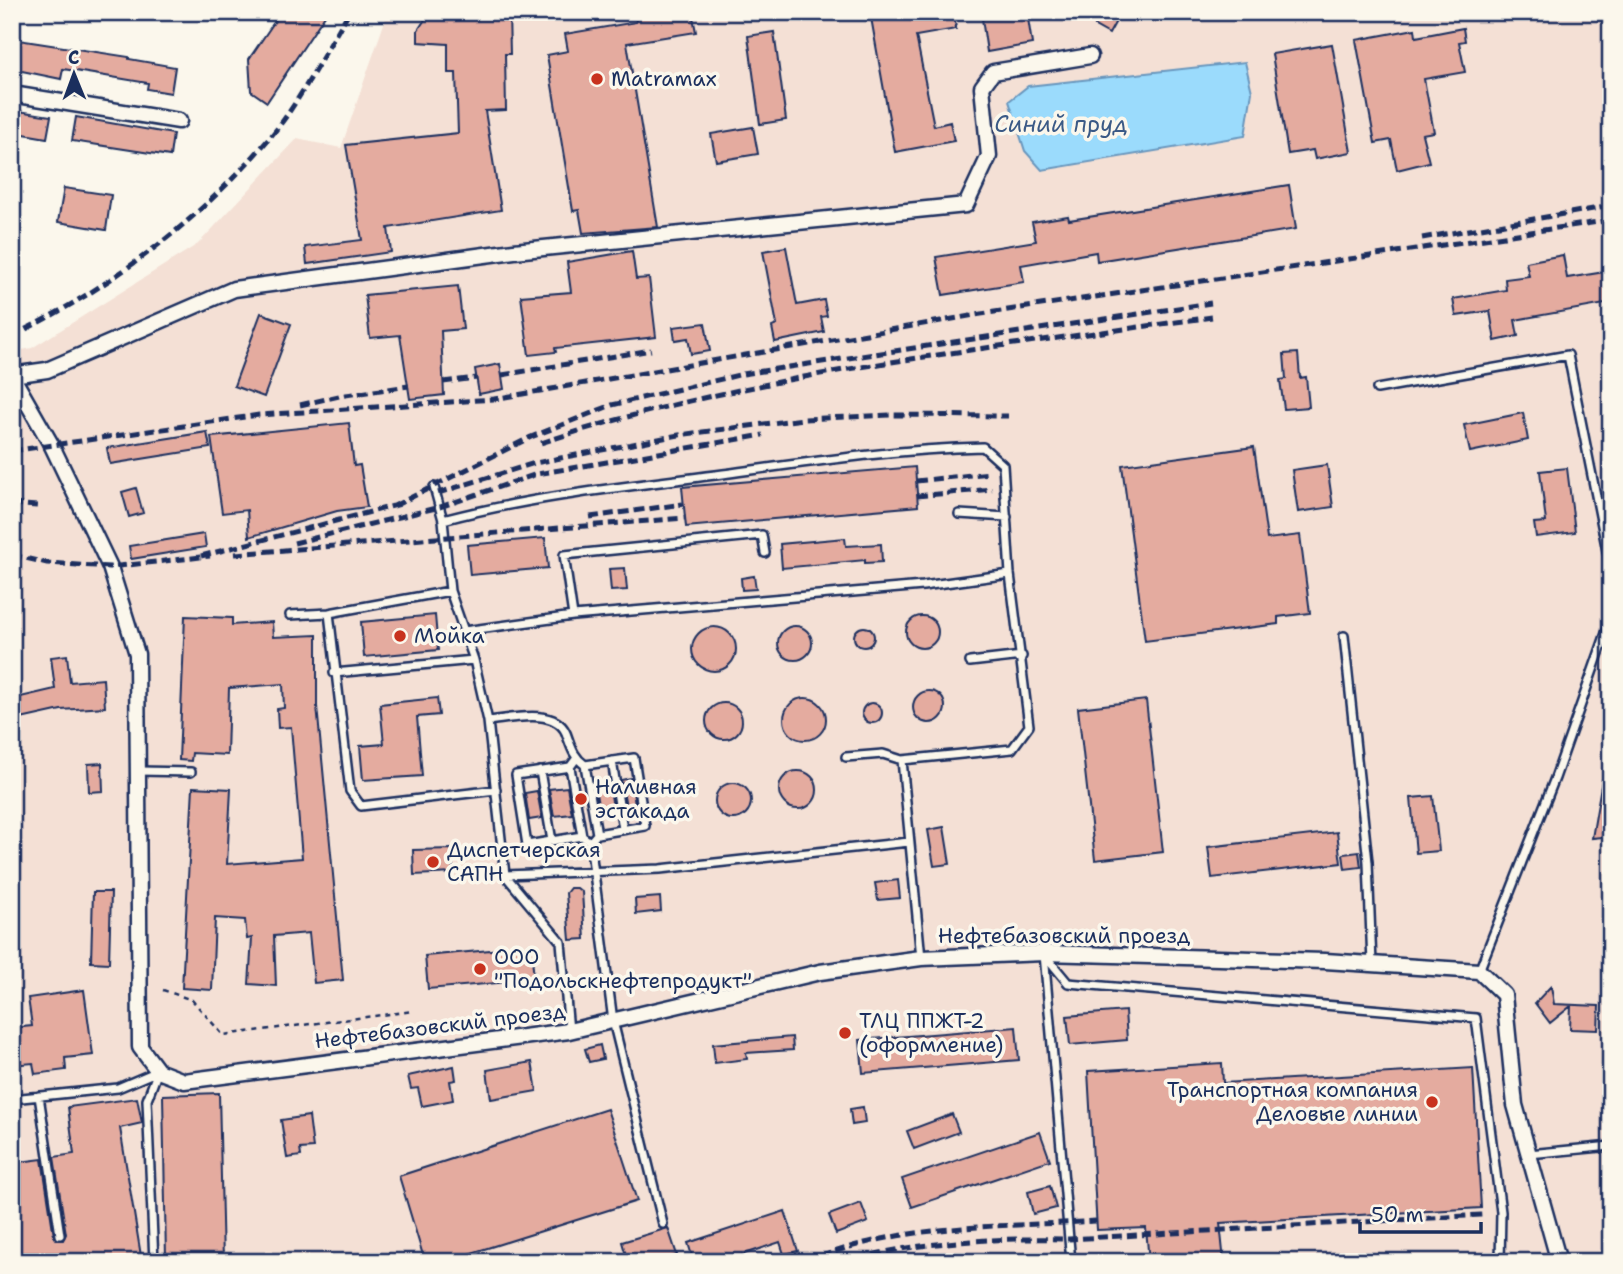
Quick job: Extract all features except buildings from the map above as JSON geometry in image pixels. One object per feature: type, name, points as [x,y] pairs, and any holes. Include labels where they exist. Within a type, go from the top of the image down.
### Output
[{"type":"street","points":[[158,1071],[140,1047],[140,771],[137,654],[110,567],[52,446],[12,376],[47,370],[234,289],[514,251],[966,205],[989,156],[982,87],[993,72],[1090,57]]},
{"type":"street","points":[[12,94],[179,121]]},
{"type":"street","name":"Нефтебазовский проезд","points":[[158,1071],[184,1081],[569,1031],[820,972],[921,958],[1044,953],[1372,964],[1479,971]]},
{"type":"street","points":[[1479,971],[1504,995],[1516,1105],[1559,1262]]},
{"type":"lane","points":[[1377,389],[1568,355],[1611,570]]},
{"type":"lane","points":[[443,520],[489,508],[675,480],[915,449],[983,447],[1003,464],[1010,574],[1023,656],[1029,726],[1012,749],[902,760],[883,754],[846,757]]},
{"type":"lane","points":[[434,487],[443,520],[450,591],[474,660],[488,721],[505,875],[561,942],[569,1031]]},
{"type":"lane","points":[[959,513],[1007,517]]},
{"type":"lane","points":[[573,616],[564,555],[762,535],[765,553]]},
{"type":"lane","points":[[464,631],[573,616],[923,586],[1010,574]]},
{"type":"lane","points":[[290,615],[329,613],[450,591]]},
{"type":"lane","points":[[329,613],[350,791],[362,806],[496,790]]},
{"type":"lane","points":[[1479,971],[1555,778],[1611,619]]},
{"type":"lane","points":[[1344,636],[1368,862],[1372,964]]},
{"type":"lane","points":[[970,662],[1023,656]]},
{"type":"lane","points":[[334,673],[474,660]]},
{"type":"lane","points":[[488,721],[543,717],[564,728],[576,759],[585,765],[634,758],[645,826],[597,834],[590,842]]},
{"type":"lane","points":[[576,759],[570,767],[516,775],[527,845],[582,836]]},
{"type":"lane","points":[[902,760],[921,958]]},
{"type":"lane","points":[[612,761],[623,830]]},
{"type":"lane","points":[[585,765],[597,834]]},
{"type":"lane","points":[[570,767],[582,836],[590,842],[613,1021],[663,1224]]},
{"type":"lane","points":[[140,771],[191,772]]},
{"type":"lane","points":[[540,771],[552,841]]},
{"type":"lane","points":[[505,875],[660,869],[909,842]]},
{"type":"lane","points":[[1044,953],[1070,1252],[1068,1262]]},
{"type":"lane","points":[[1044,953],[1068,983],[1476,1018],[1501,1212],[1500,1262]]},
{"type":"lane","points":[[12,1099],[118,1088],[158,1071]]},
{"type":"lane","points":[[153,1262],[147,1100],[158,1071]]},
{"type":"lane","points":[[39,1096],[60,1235]]},
{"type":"lane","points":[[1529,1154],[1611,1146]]},
{"type":"path","points":[[163,990],[192,1000],[223,1035],[414,1011]]},
{"type":"shaded area","points":[[388,12],[1611,12],[1611,1262],[12,1262],[12,352],[32,348],[198,244],[297,139],[341,148]]},
{"type":"water","name":"Синий пруд","points":[[1245,62],[1252,92],[1245,136],[1042,170],[1025,151],[1009,101],[1028,86]]},
{"type":"railway","points":[[12,336],[85,296],[119,273],[153,249],[216,195],[282,122],[349,12]]},
{"type":"railway","points":[[1422,238],[1611,206]]},
{"type":"railway","points":[[12,451],[259,415],[494,399],[981,314],[1611,220]]},
{"type":"railway","points":[[394,506],[531,437],[612,405],[743,374],[1211,303]]},
{"type":"railway","points":[[541,443],[705,397],[789,380],[958,352],[1212,317]]},
{"type":"railway","points":[[502,375],[651,350]]},
{"type":"railway","points":[[443,382],[477,378]]},
{"type":"railway","points":[[300,405],[339,396],[409,386]]},
{"type":"railway","points":[[438,493],[535,463],[679,435],[803,419],[892,415],[1008,416]]},
{"type":"railway","points":[[294,543],[440,507],[537,474],[763,435]]},
{"type":"railway","points":[[916,481],[990,473]]},
{"type":"railway","points":[[917,496],[992,489]]},
{"type":"railway","points":[[12,504],[38,506]]},
{"type":"railway","points":[[201,556],[401,504]]},
{"type":"railway","points":[[590,517],[683,504]]},
{"type":"railway","points":[[235,554],[685,518]]},
{"type":"railway","points":[[12,555],[47,563],[110,567],[210,556]]},
{"type":"railway","points":[[844,1262],[899,1249],[955,1242],[1069,1239],[1482,1215]]},
{"type":"railway","points":[[807,1262],[843,1249],[914,1233],[1096,1221]]},
{"type":"place","name":"Matramax","points":[[597,79]]},
{"type":"place","name":"Мойка","points":[[400,636]]},
{"type":"place","name":"Наливная эстакада","points":[[581,799]]},
{"type":"place","name":"Диспетчерская САПН","points":[[433,862]]},
{"type":"place","name":"ООО \"Подольскнефтепродукт\"","points":[[480,969]]},
{"type":"place","name":"ТЛЦ ППЖТ-2 (оформление)","points":[[845,1033]]},
{"type":"place","name":"Транспортная компания Деловые линии","points":[[1432,1102]]}]
